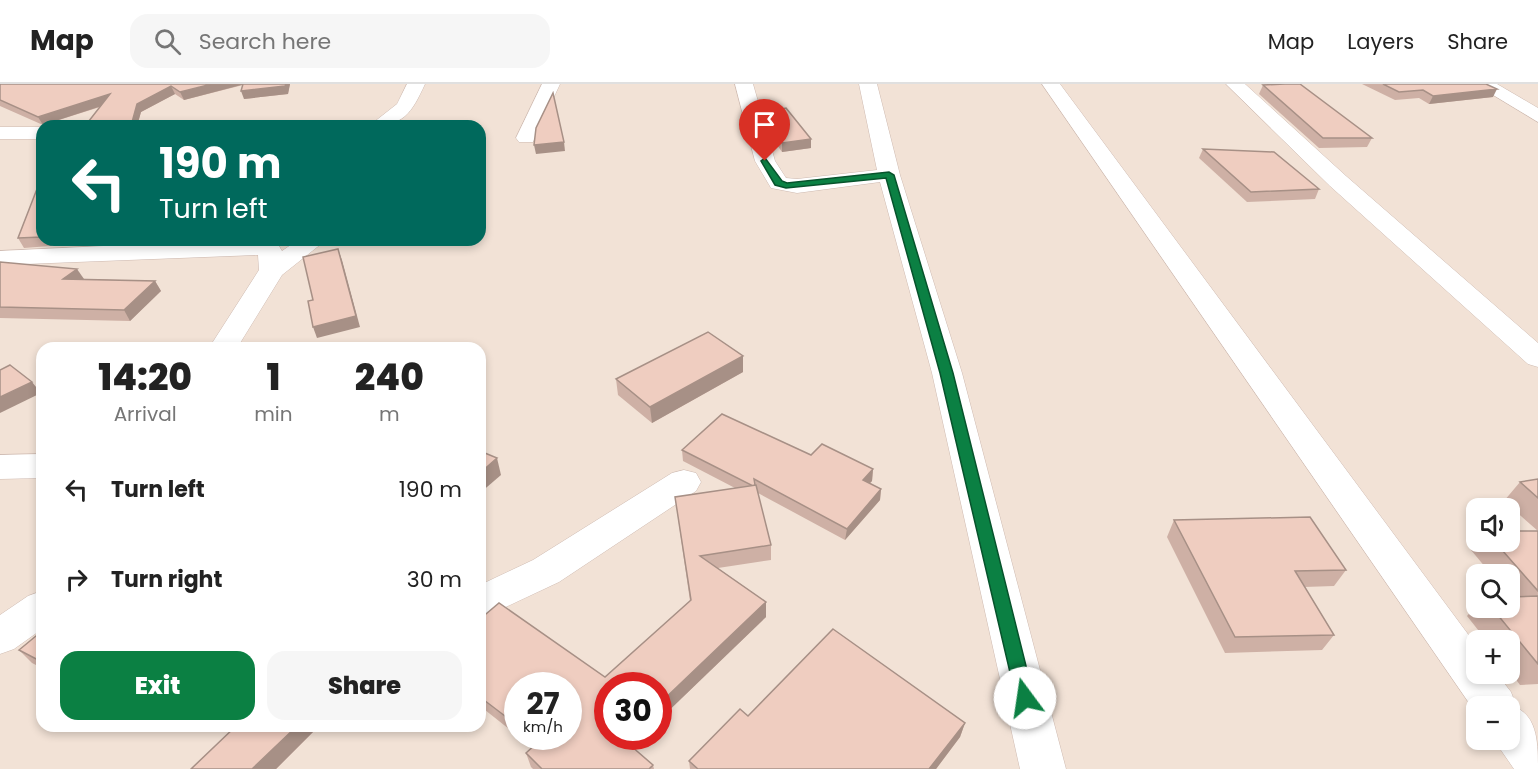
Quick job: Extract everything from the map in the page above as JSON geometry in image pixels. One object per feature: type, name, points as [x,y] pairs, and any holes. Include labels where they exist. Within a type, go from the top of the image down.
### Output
[{"type":"street","points":[[388,120],[405,108],[416,84]]},
{"type":"street","points":[[526,138],[551,84]]},
{"type":"street","points":[[744,84],[765,161],[779,183],[797,186],[889,175]]},
{"type":"street","points":[[868,84],[889,175],[947,373],[1043,769]]},
{"type":"street","points":[[1051,84],[1489,696]]},
{"type":"street","points":[[1235,84],[1338,182],[1538,358]]},
{"type":"street","points":[[1484,84],[1538,116]]},
{"type":"street","points":[[0,133],[36,133]]},
{"type":"street","points":[[0,258],[254,246],[270,251],[272,270]]},
{"type":"street","points":[[227,342],[272,270],[306,246]]},
{"type":"street","points":[[0,467],[36,466]]},
{"type":"street","points":[[486,600],[546,571],[684,482]]},
{"type":"street","points":[[0,637],[36,611]]},
{"type":"street","points":[[1520,741],[1538,766]]},
{"type":"shaded area","points":[[0,84],[1538,84],[1538,769],[0,769]]},
{"type":"building","points":[[0,84],[212,84],[180,92],[171,86],[137,104],[133,120],[90,120],[110,94],[38,117],[0,100]]},
{"type":"building","points":[[243,84],[286,84],[285,86],[241,91]]},
{"type":"building","points":[[1300,84],[1372,138],[1323,138],[1263,85]]},
{"type":"building","points":[[1383,84],[1486,84],[1497,89],[1433,96],[1423,90],[1399,92]]},
{"type":"building","points":[[553,93],[564,142],[534,145],[536,128]]},
{"type":"building","points":[[786,108],[811,139],[782,143],[775,133],[772,133],[766,112]]},
{"type":"building","points":[[1203,149],[1274,152],[1319,189],[1251,192]]},
{"type":"building","points":[[36,192],[36,237],[18,238]]},
{"type":"building","points":[[338,249],[356,316],[313,327],[308,301],[313,300],[303,257]]},
{"type":"building","points":[[0,262],[77,269],[63,279],[155,281],[124,310],[0,307]]},
{"type":"building","points":[[708,332],[743,356],[650,407],[616,379]]},
{"type":"building","points":[[10,365],[32,382],[0,397],[0,370]]},
{"type":"building","points":[[722,414],[811,455],[822,444],[873,469],[863,480],[881,489],[847,529],[754,479],[755,485],[753,486],[682,450]]},
{"type":"building","points":[[486,453],[497,458],[486,468]]},
{"type":"building","points":[[1538,479],[1538,498],[1520,482]]},
{"type":"building","points":[[756,485],[771,545],[700,556],[766,602],[672,692],[672,672],[611,672],[691,600],[675,497]]},
{"type":"building","points":[[1310,517],[1346,570],[1295,571],[1334,635],[1235,637],[1174,520]]},
{"type":"building","points":[[1520,531],[1538,531],[1538,591],[1520,570],[1520,564],[1514,564],[1504,552],[1520,552]]},
{"type":"building","points":[[1538,596],[1538,664],[1520,642],[1520,630],[1510,630],[1500,618],[1520,618],[1520,597]]},
{"type":"building","points":[[499,603],[598,672],[594,672],[594,750],[636,750],[653,765],[649,769],[542,769],[526,753],[529,750],[582,750],[582,672],[504,672],[504,715],[486,702],[486,614]]},
{"type":"building","points":[[833,629],[965,723],[929,769],[698,769],[689,761],[740,709],[748,716]]},
{"type":"building","points":[[36,636],[36,659],[19,650]]},
{"type":"building","points":[[230,732],[291,732],[252,769],[191,769]]},
{"type":"route","points":[[765,161],[779,183],[786,186],[889,175],[921,277],[947,373],[1025,698]]}]
